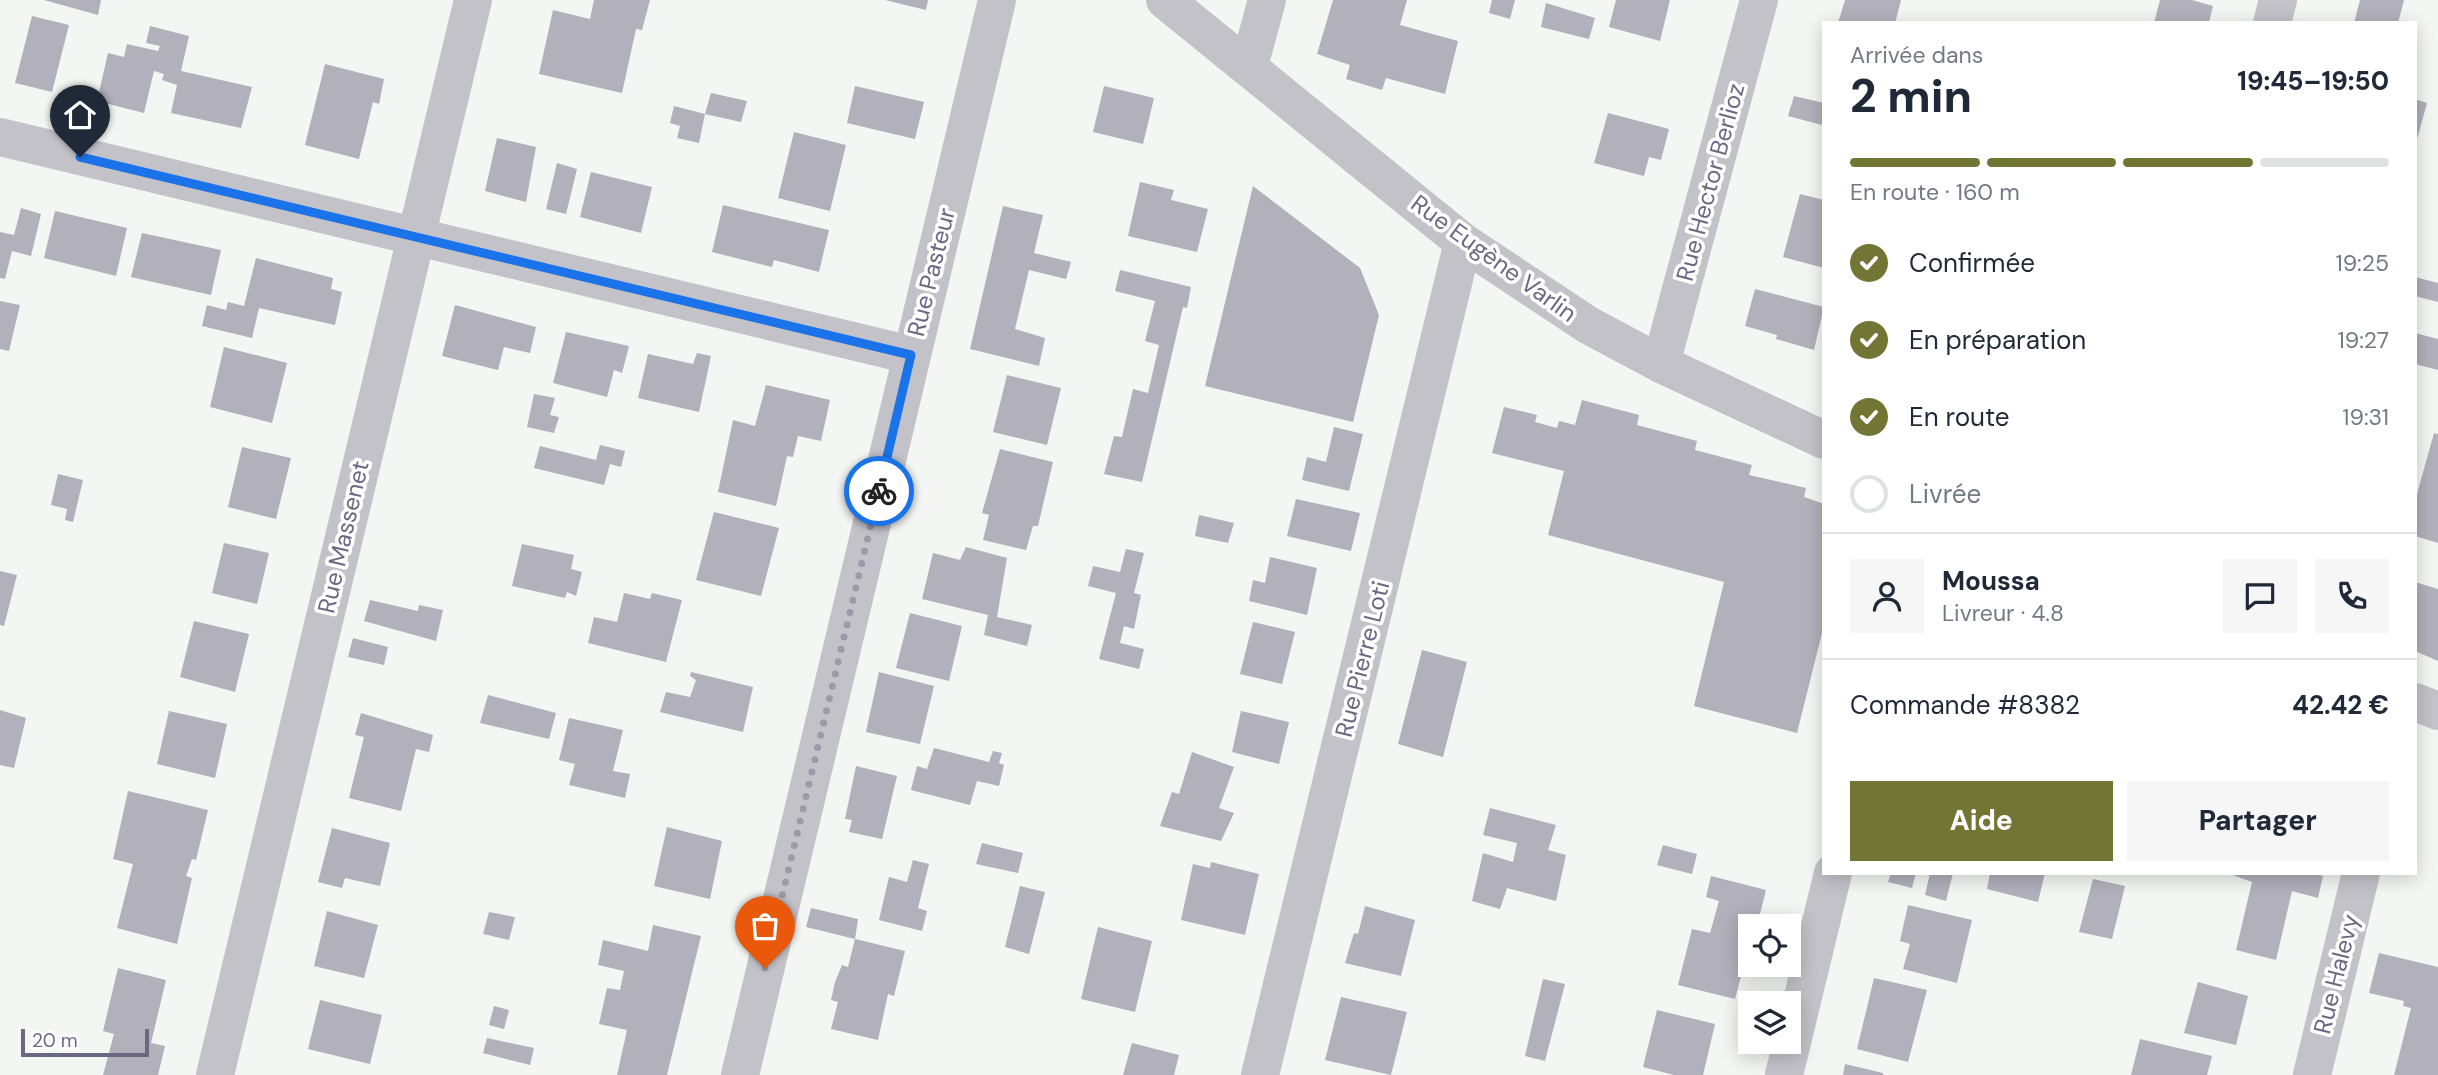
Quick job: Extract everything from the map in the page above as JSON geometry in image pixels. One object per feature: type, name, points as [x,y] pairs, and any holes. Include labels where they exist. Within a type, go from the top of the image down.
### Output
[{"type":"street","name":"Rue Massenet","points":[[215,1075],[473,0]]},
{"type":"street","name":"Rue Pasteur","points":[[740,1075],[997,0]]},
{"type":"street","name":"Rue Eugène Varlin","points":[[1165,0],[1250,66],[1463,242],[1588,325],[1661,364],[1822,439]]},
{"type":"street","points":[[1250,66],[1267,0]]},
{"type":"street","name":"Rue Hector Berlioz","points":[[1661,364],[1759,0]]},
{"type":"street","points":[[2273,21],[2278,0]]},
{"type":"street","points":[[0,137],[911,355]]},
{"type":"street","name":"Rue Pierre Loti","points":[[1260,1075],[1463,242]]},
{"type":"street","points":[[2417,703],[2438,711]]},
{"type":"street","points":[[1784,1075],[1833,875]]},
{"type":"street","name":"Rue Halevy","points":[[2312,1075],[2361,875]]},
{"type":"building","points":[[44,0],[101,0],[98,15]]},
{"type":"building","points":[[594,0],[650,0],[642,30],[636,29],[622,93],[539,74],[553,10],[590,19]]},
{"type":"building","points":[[885,0],[928,0],[926,10]]},
{"type":"building","points":[[1333,0],[1407,0],[1400,25],[1458,41],[1445,94],[1386,78],[1382,90],[1346,79],[1350,65],[1317,54]]},
{"type":"building","points":[[1492,0],[1515,0],[1510,19],[1489,13]]},
{"type":"building","points":[[1616,0],[1670,0],[1660,41],[1609,27]]},
{"type":"building","points":[[1845,0],[1901,0],[1896,21],[1839,21]]},
{"type":"building","points":[[2160,0],[2192,0],[2213,6],[2209,21],[2155,21]]},
{"type":"building","points":[[2360,0],[2404,0],[2399,21],[2355,21]]},
{"type":"building","points":[[1546,3],[1595,18],[1589,39],[1541,27]]},
{"type":"building","points":[[32,16],[69,25],[52,92],[15,83]]},
{"type":"building","points":[[150,26],[189,36],[181,71],[252,87],[241,128],[171,113],[177,85],[162,80],[164,74],[154,71],[144,113],[97,101],[108,53],[124,57],[127,44],[158,51],[160,46],[146,43]]},
{"type":"building","points":[[325,64],[384,79],[379,104],[373,102],[359,159],[305,145]]},
{"type":"building","points":[[855,86],[924,102],[915,139],[847,123]]},
{"type":"building","points":[[1104,86],[1154,98],[1143,144],[1093,132]]},
{"type":"building","points":[[711,93],[747,101],[741,122],[705,114]]},
{"type":"building","points":[[1794,96],[1822,103],[1822,125],[1788,116]]},
{"type":"building","points":[[2417,100],[2427,103],[2417,139]]},
{"type":"building","points":[[674,106],[705,114],[699,143],[677,138],[680,126],[670,123]]},
{"type":"building","points":[[1608,113],[1669,129],[1661,160],[1649,157],[1644,176],[1594,163]]},
{"type":"building","points":[[794,132],[846,145],[830,211],[778,198]]},
{"type":"building","points":[[497,138],[536,147],[526,202],[485,191]]},
{"type":"building","points":[[557,163],[577,169],[566,214],[546,209]]},
{"type":"building","points":[[591,172],[652,187],[641,233],[580,217]]},
{"type":"building","points":[[1140,182],[1174,190],[1171,200],[1208,209],[1197,252],[1128,236]]},
{"type":"building","points":[[1253,186],[1360,268],[1379,315],[1353,422],[1205,386]]},
{"type":"building","points":[[1800,194],[1822,200],[1822,267],[1783,257]]},
{"type":"building","points":[[723,205],[829,230],[819,272],[774,260],[772,267],[712,252]]},
{"type":"building","points":[[1003,206],[1043,215],[1034,253],[1071,262],[1066,279],[1029,270],[1015,329],[1045,338],[1039,366],[970,349]]},
{"type":"building","points":[[21,208],[41,214],[31,256],[12,251],[5,279],[0,278],[0,232],[14,235]]},
{"type":"building","points":[[55,211],[127,228],[116,276],[44,258]]},
{"type":"building","points":[[142,233],[221,250],[211,295],[131,277]]},
{"type":"building","points":[[256,258],[333,278],[331,289],[342,292],[335,325],[259,308],[252,338],[202,326],[207,305],[226,310],[228,302],[244,306]]},
{"type":"building","points":[[1120,270],[1191,287],[1187,308],[1183,307],[1142,482],[1104,474],[1114,436],[1122,437],[1133,389],[1148,393],[1159,345],[1145,341],[1155,301],[1115,291]]},
{"type":"building","points":[[2417,278],[2438,283],[2438,302],[2417,297]]},
{"type":"building","points":[[1755,289],[1822,306],[1814,350],[1745,326]]},
{"type":"building","points":[[0,301],[20,305],[9,351],[0,349]]},
{"type":"building","points":[[455,305],[536,327],[530,353],[504,347],[498,370],[442,356]]},
{"type":"building","points":[[566,332],[629,346],[622,373],[614,370],[607,397],[553,383]]},
{"type":"building","points":[[2417,334],[2438,339],[2438,370],[2417,365]]},
{"type":"building","points":[[224,347],[287,363],[272,423],[210,407]]},
{"type":"building","points":[[697,353],[711,356],[699,412],[638,398],[648,354],[693,364]]},
{"type":"building","points":[[1007,375],[1061,388],[1047,445],[993,432]]},
{"type":"building","points":[[766,385],[830,400],[821,441],[798,436],[793,457],[787,456],[776,506],[718,492],[733,420],[755,426]]},
{"type":"building","points":[[534,394],[555,398],[550,415],[559,417],[554,433],[527,427]]},
{"type":"building","points":[[1582,400],[1639,415],[1637,425],[1697,441],[1695,450],[1752,465],[1749,475],[1806,488],[1804,497],[1822,503],[1822,633],[1797,733],[1694,706],[1724,582],[1548,535],[1564,471],[1492,453],[1504,407],[1537,415],[1535,422],[1557,428],[1559,421],[1575,425]]},
{"type":"building","points":[[1334,427],[1363,434],[1349,491],[1302,480],[1307,457],[1326,462]]},
{"type":"building","points":[[2434,433],[2438,434],[2438,543],[2417,537],[2417,494]]},
{"type":"building","points":[[600,445],[625,451],[621,467],[610,464],[604,485],[534,468],[540,446],[596,460]]},
{"type":"building","points":[[242,447],[291,458],[276,519],[228,507]]},
{"type":"building","points":[[1000,449],[1053,462],[1038,526],[1033,526],[1026,550],[983,540],[989,515],[982,513]]},
{"type":"building","points":[[58,474],[83,480],[73,522],[65,520],[67,509],[51,505]]},
{"type":"building","points":[[1296,499],[1360,513],[1351,551],[1287,536]]},
{"type":"building","points":[[714,512],[779,528],[761,596],[696,580]]},
{"type":"building","points":[[1199,515],[1234,523],[1228,543],[1195,536]]},
{"type":"building","points":[[224,543],[269,553],[257,604],[212,593]]},
{"type":"building","points":[[522,544],[574,555],[571,569],[582,572],[576,596],[567,592],[565,598],[512,586]]},
{"type":"building","points":[[966,547],[1007,558],[997,617],[1032,625],[1027,646],[984,635],[988,615],[922,599],[933,553],[960,560]]},
{"type":"building","points":[[1126,549],[1144,553],[1134,593],[1141,595],[1134,629],[1124,626],[1120,643],[1144,649],[1139,669],[1099,659],[1116,593],[1088,586],[1093,566],[1120,572]]},
{"type":"building","points":[[1270,557],[1317,568],[1307,615],[1249,601],[1253,580],[1265,583]]},
{"type":"building","points":[[0,571],[17,575],[4,626],[0,625]]},
{"type":"building","points":[[2417,583],[2438,589],[2438,661],[2417,652]]},
{"type":"building","points":[[624,593],[650,599],[652,593],[682,600],[666,662],[588,643],[594,617],[617,622]]},
{"type":"building","points":[[370,600],[418,611],[419,605],[443,610],[436,641],[364,621]]},
{"type":"building","points":[[910,613],[962,626],[949,681],[896,668]]},
{"type":"building","points":[[194,621],[249,634],[235,692],[180,677]]},
{"type":"building","points":[[1253,622],[1295,632],[1282,684],[1240,674]]},
{"type":"building","points":[[353,638],[388,647],[384,665],[348,657]]},
{"type":"building","points":[[1422,650],[1467,662],[1443,757],[1398,744]]},
{"type":"building","points":[[691,672],[753,687],[743,732],[660,712],[666,692],[690,697],[696,680],[690,676]]},
{"type":"building","points":[[879,672],[934,686],[920,744],[866,732]]},
{"type":"building","points":[[488,695],[556,713],[549,739],[480,723]]},
{"type":"building","points":[[0,710],[26,718],[14,768],[0,765]]},
{"type":"building","points":[[169,711],[227,724],[215,778],[157,764]]},
{"type":"building","points":[[1241,711],[1289,722],[1279,764],[1232,752]]},
{"type":"building","points":[[361,713],[433,735],[429,752],[416,749],[401,811],[349,798],[364,737],[355,735]]},
{"type":"building","points":[[569,718],[623,730],[613,771],[630,774],[625,798],[569,785],[575,764],[559,760]]},
{"type":"building","points":[[934,748],[989,762],[993,751],[1002,753],[999,763],[1004,765],[999,786],[977,781],[970,805],[911,790],[917,766],[927,769]]},
{"type":"building","points":[[1192,752],[1234,767],[1219,808],[1234,813],[1221,841],[1160,826],[1172,792],[1179,794]]},
{"type":"building","points":[[856,766],[897,776],[882,839],[849,832],[852,820],[845,819]]},
{"type":"building","points":[[128,791],[208,810],[196,860],[192,859],[186,876],[192,878],[177,944],[117,928],[133,864],[113,859]]},
{"type":"building","points":[[1490,808],[1556,825],[1548,850],[1566,855],[1556,901],[1507,888],[1500,909],[1472,901],[1483,853],[1513,862],[1517,843],[1483,835]]},
{"type":"building","points":[[667,827],[722,841],[710,899],[654,886]]},
{"type":"building","points":[[332,828],[390,843],[380,886],[345,878],[342,888],[318,882]]},
{"type":"building","points":[[982,843],[1023,853],[1018,873],[976,864]]},
{"type":"building","points":[[1663,845],[1697,854],[1692,874],[1657,865]]},
{"type":"building","points":[[913,860],[929,864],[918,908],[927,911],[922,931],[879,920],[889,877],[907,882]]},
{"type":"building","points":[[1211,862],[1259,874],[1245,935],[1181,920],[1193,864],[1210,868]]},
{"type":"building","points":[[1890,875],[1915,875],[1912,888],[1888,882]]},
{"type":"building","points":[[1930,875],[1952,875],[1946,901],[1925,895]]},
{"type":"building","points":[[1990,875],[2045,875],[2038,902],[1987,889]]},
{"type":"building","points":[[2233,875],[2323,876],[2318,898],[2292,891],[2276,960],[2236,950],[2252,882]]},
{"type":"building","points":[[1711,876],[1766,890],[1760,914],[1738,914],[1738,977],[1741,977],[1735,999],[1678,985],[1692,929],[1710,933],[1719,901],[1706,897]]},
{"type":"building","points":[[2093,879],[2125,886],[2112,939],[2079,932]]},
{"type":"building","points":[[1020,886],[1045,892],[1029,954],[1005,947]]},
{"type":"building","points":[[1908,905],[1972,920],[1957,983],[1903,969],[1910,944],[1900,941]]},
{"type":"building","points":[[1365,906],[1415,920],[1401,976],[1345,963],[1354,933],[1358,934]]},
{"type":"building","points":[[811,908],[858,919],[855,939],[806,927]]},
{"type":"building","points":[[327,911],[378,925],[364,978],[314,966]]},
{"type":"building","points":[[489,912],[515,917],[509,940],[483,934]]},
{"type":"building","points":[[653,925],[701,936],[667,1075],[617,1075],[627,1030],[599,1024],[607,988],[620,990],[624,971],[598,965],[603,940],[648,951]]},
{"type":"building","points":[[1098,927],[1152,941],[1135,1012],[1081,999]]},
{"type":"building","points":[[855,939],[905,951],[894,996],[888,994],[878,1040],[831,1029],[838,1002],[831,1000],[835,982],[842,965],[848,967]]},
{"type":"building","points":[[2379,953],[2438,967],[2438,1075],[2394,1075],[2411,1008],[2403,1006],[2404,1001],[2369,993]]},
{"type":"building","points":[[118,968],[166,980],[151,1043],[165,1046],[158,1075],[103,1075],[114,1034],[103,1031]]},
{"type":"building","points":[[1874,978],[1927,990],[1908,1062],[1857,1049]]},
{"type":"building","points":[[1543,979],[1565,984],[1545,1061],[1525,1056]]},
{"type":"building","points":[[2198,982],[2248,996],[2236,1045],[2184,1033]]},
{"type":"building","points":[[1341,997],[1407,1012],[1391,1075],[1325,1060]]},
{"type":"building","points":[[320,1000],[382,1015],[370,1064],[308,1049]]},
{"type":"building","points":[[494,1006],[509,1010],[504,1029],[489,1025]]},
{"type":"building","points":[[1657,1010],[1715,1024],[1703,1075],[1674,1075],[1643,1067]]},
{"type":"building","points":[[487,1038],[534,1048],[530,1065],[483,1053]]},
{"type":"building","points":[[2140,1039],[2212,1056],[2207,1075],[2131,1075]]},
{"type":"building","points":[[1132,1043],[1179,1055],[1174,1075],[1123,1075]]},
{"type":"building","points":[[1845,1064],[1883,1073],[1883,1075],[1843,1075]]},
{"type":"way so far","points":[[765,968],[879,491]]},
{"type":"route","points":[[80,157],[911,355],[879,491]]}]
